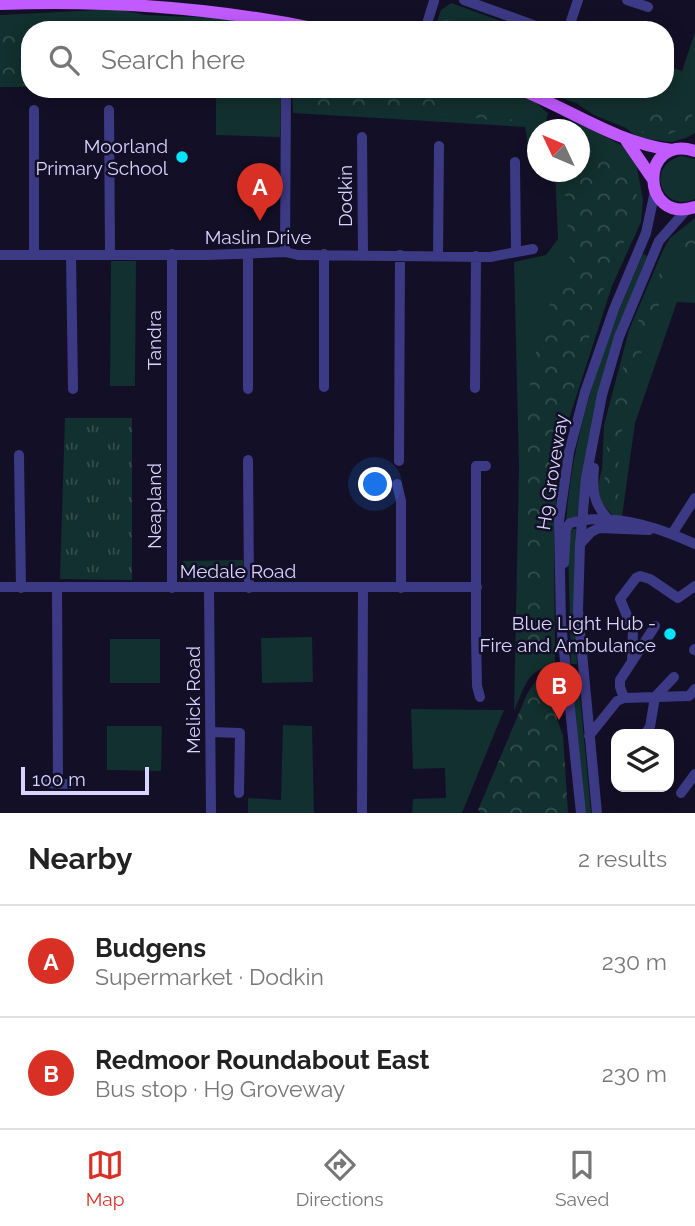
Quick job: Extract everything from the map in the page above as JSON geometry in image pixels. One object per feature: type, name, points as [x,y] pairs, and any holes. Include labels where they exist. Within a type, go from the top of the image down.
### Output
[{"type":"main road","points":[[2,5],[22,1],[92,2],[220,12],[264,21]]},
{"type":"main road","points":[[538,98],[626,140],[652,148],[672,150],[692,147]]},
{"type":"main road","points":[[626,140],[652,178],[655,191],[668,206],[691,208]]},
{"type":"main road","points":[[652,178],[658,161],[672,150]]},
{"type":"street","points":[[428,21],[436,0]]},
{"type":"street","points":[[464,0],[522,21]]},
{"type":"street","points":[[571,21],[578,0]]},
{"type":"street","points":[[627,0],[648,7]]},
{"type":"street","points":[[285,252],[286,98]]},
{"type":"street","points":[[34,110],[34,254]]},
{"type":"street","points":[[110,110],[110,254]]},
{"type":"street","name":"Dodkin","points":[[362,137],[363,254]]},
{"type":"street","points":[[439,146],[439,255]]},
{"type":"street","points":[[515,162],[516,252]]},
{"type":"street","name":"H9 Groveway","points":[[580,813],[558,580],[559,521],[569,452],[593,368],[646,233],[655,191]]},
{"type":"street","name":"H9 Groveway","points":[[597,813],[578,610],[582,519],[597,422],[619,337],[659,241],[691,208]]},
{"type":"street","name":"Maslin Drive","points":[[0,255],[285,252],[298,255],[490,257],[533,249]]},
{"type":"street","name":"Tandra","points":[[172,254],[172,425]]},
{"type":"street","points":[[248,254],[248,389]]},
{"type":"street","points":[[324,254],[324,387]]},
{"type":"street","points":[[71,255],[73,389]]},
{"type":"street","points":[[399,461],[400,255]]},
{"type":"street","points":[[475,388],[476,256]]},
{"type":"street","points":[[597,422],[594,499],[609,520]]},
{"type":"street","name":"Neapland","points":[[172,425],[172,588]]},
{"type":"street","points":[[19,455],[21,587]]},
{"type":"street","points":[[248,460],[249,588]]},
{"type":"street","points":[[477,466],[477,686],[480,697]]},
{"type":"street","points":[[397,484],[401,501],[401,588]]},
{"type":"street","points":[[671,534],[695,498]]},
{"type":"street","points":[[558,580],[564,566],[566,529],[570,523],[582,519],[642,524],[695,544]]},
{"type":"street","points":[[580,544],[599,528],[656,530]]},
{"type":"street","points":[[632,660],[632,630],[620,600],[626,590],[640,576],[650,579],[678,598],[693,584]]},
{"type":"street","name":"Medale Road","points":[[0,587],[477,587]]},
{"type":"street","points":[[57,587],[58,783]]},
{"type":"street","points":[[362,813],[363,587]]},
{"type":"street","name":"Melick Road","points":[[209,588],[211,813]]},
{"type":"street","points":[[624,698],[620,680],[655,626]]},
{"type":"street","points":[[649,729],[655,697],[674,677]]},
{"type":"street","points":[[589,736],[617,701],[624,698],[690,696],[695,689]]},
{"type":"street","points":[[211,732],[240,733],[239,793]]},
{"type":"street","points":[[681,793],[695,774]]},
{"type":"street","points":[[46,783],[69,784]]},
{"type":"green space","points":[[451,3],[501,21],[437,21],[441,10]]},
{"type":"green space","points":[[119,9],[145,15],[238,21],[21,21],[21,87],[0,87],[0,15]]},
{"type":"green space","points":[[454,12],[480,21],[443,21]]},
{"type":"green space","points":[[21,31],[21,85],[0,85],[0,41],[3,35]]},
{"type":"green space","points":[[695,32],[695,133],[671,142],[638,138],[626,128],[562,98],[674,98],[674,68],[682,71]]},
{"type":"green space","points":[[216,98],[281,98],[280,137],[216,135]]},
{"type":"green space","points":[[292,98],[525,98],[535,102],[548,113],[547,119],[527,119],[527,139],[525,127],[293,113]]},
{"type":"green space","points":[[302,98],[426,98],[497,115],[527,126],[419,112],[302,106]]},
{"type":"green space","points":[[677,106],[691,109],[693,120],[671,134],[642,133],[637,111]]},
{"type":"green space","points":[[590,129],[623,146],[636,162],[643,200],[641,222],[612,286],[559,450],[554,535],[555,666],[532,675],[514,711],[519,468],[514,262],[546,255],[558,239],[555,182],[590,182]]},
{"type":"green space","points":[[590,151],[608,159],[624,159],[635,179],[638,206],[633,225],[605,285],[546,479],[543,654],[524,665],[527,528],[524,420],[536,352],[550,304],[570,266],[565,182],[590,182]]},
{"type":"green space","points":[[681,156],[695,159],[695,199],[683,202],[666,195],[660,178],[670,161]]},
{"type":"green space","points":[[695,218],[695,303],[677,302],[635,423],[622,517],[612,515],[601,502],[598,486],[602,468],[604,425],[629,330],[670,238]]},
{"type":"green space","points":[[695,228],[695,258],[666,251],[688,229]]},
{"type":"green space","points":[[643,254],[647,256],[610,351],[585,459],[577,516],[566,524],[575,454],[592,386]]},
{"type":"green space","points":[[111,261],[136,261],[135,386],[110,386]]},
{"type":"green space","points":[[663,266],[675,267],[651,325],[632,386],[620,448],[619,511],[607,504],[603,496],[609,423],[631,336]]},
{"type":"green space","points":[[65,418],[132,418],[132,580],[60,579]]},
{"type":"green space","points":[[572,529],[576,529],[574,576],[577,664],[571,664],[568,547]]},
{"type":"green space","points":[[243,560],[243,574],[238,579],[190,580],[183,577],[183,561]]},
{"type":"green space","points":[[312,637],[313,682],[262,683],[261,638]]},
{"type":"green space","points":[[110,639],[160,639],[160,683],[110,683]]},
{"type":"green space","points":[[578,675],[591,813],[584,813],[571,676]]},
{"type":"green space","points":[[552,677],[555,713],[563,736],[568,813],[481,813],[478,810],[527,694],[537,679]]},
{"type":"green space","points":[[411,709],[504,710],[462,813],[412,813],[413,799],[446,798],[445,768],[413,769]]},
{"type":"green space","points":[[283,725],[312,726],[314,813],[248,813],[248,798],[281,800]]},
{"type":"green space","points":[[107,726],[162,726],[161,771],[107,770]]},
{"type":"place","name":"Moorland Primary School","points":[[182,157]]},
{"type":"place","name":"Budgens","points":[[260,221]]},
{"type":"place","name":"Blue Light Hub - Fire and Ambulance","points":[[670,634]]},
{"type":"place","name":"Redmoor Roundabout East","points":[[559,720]]}]
